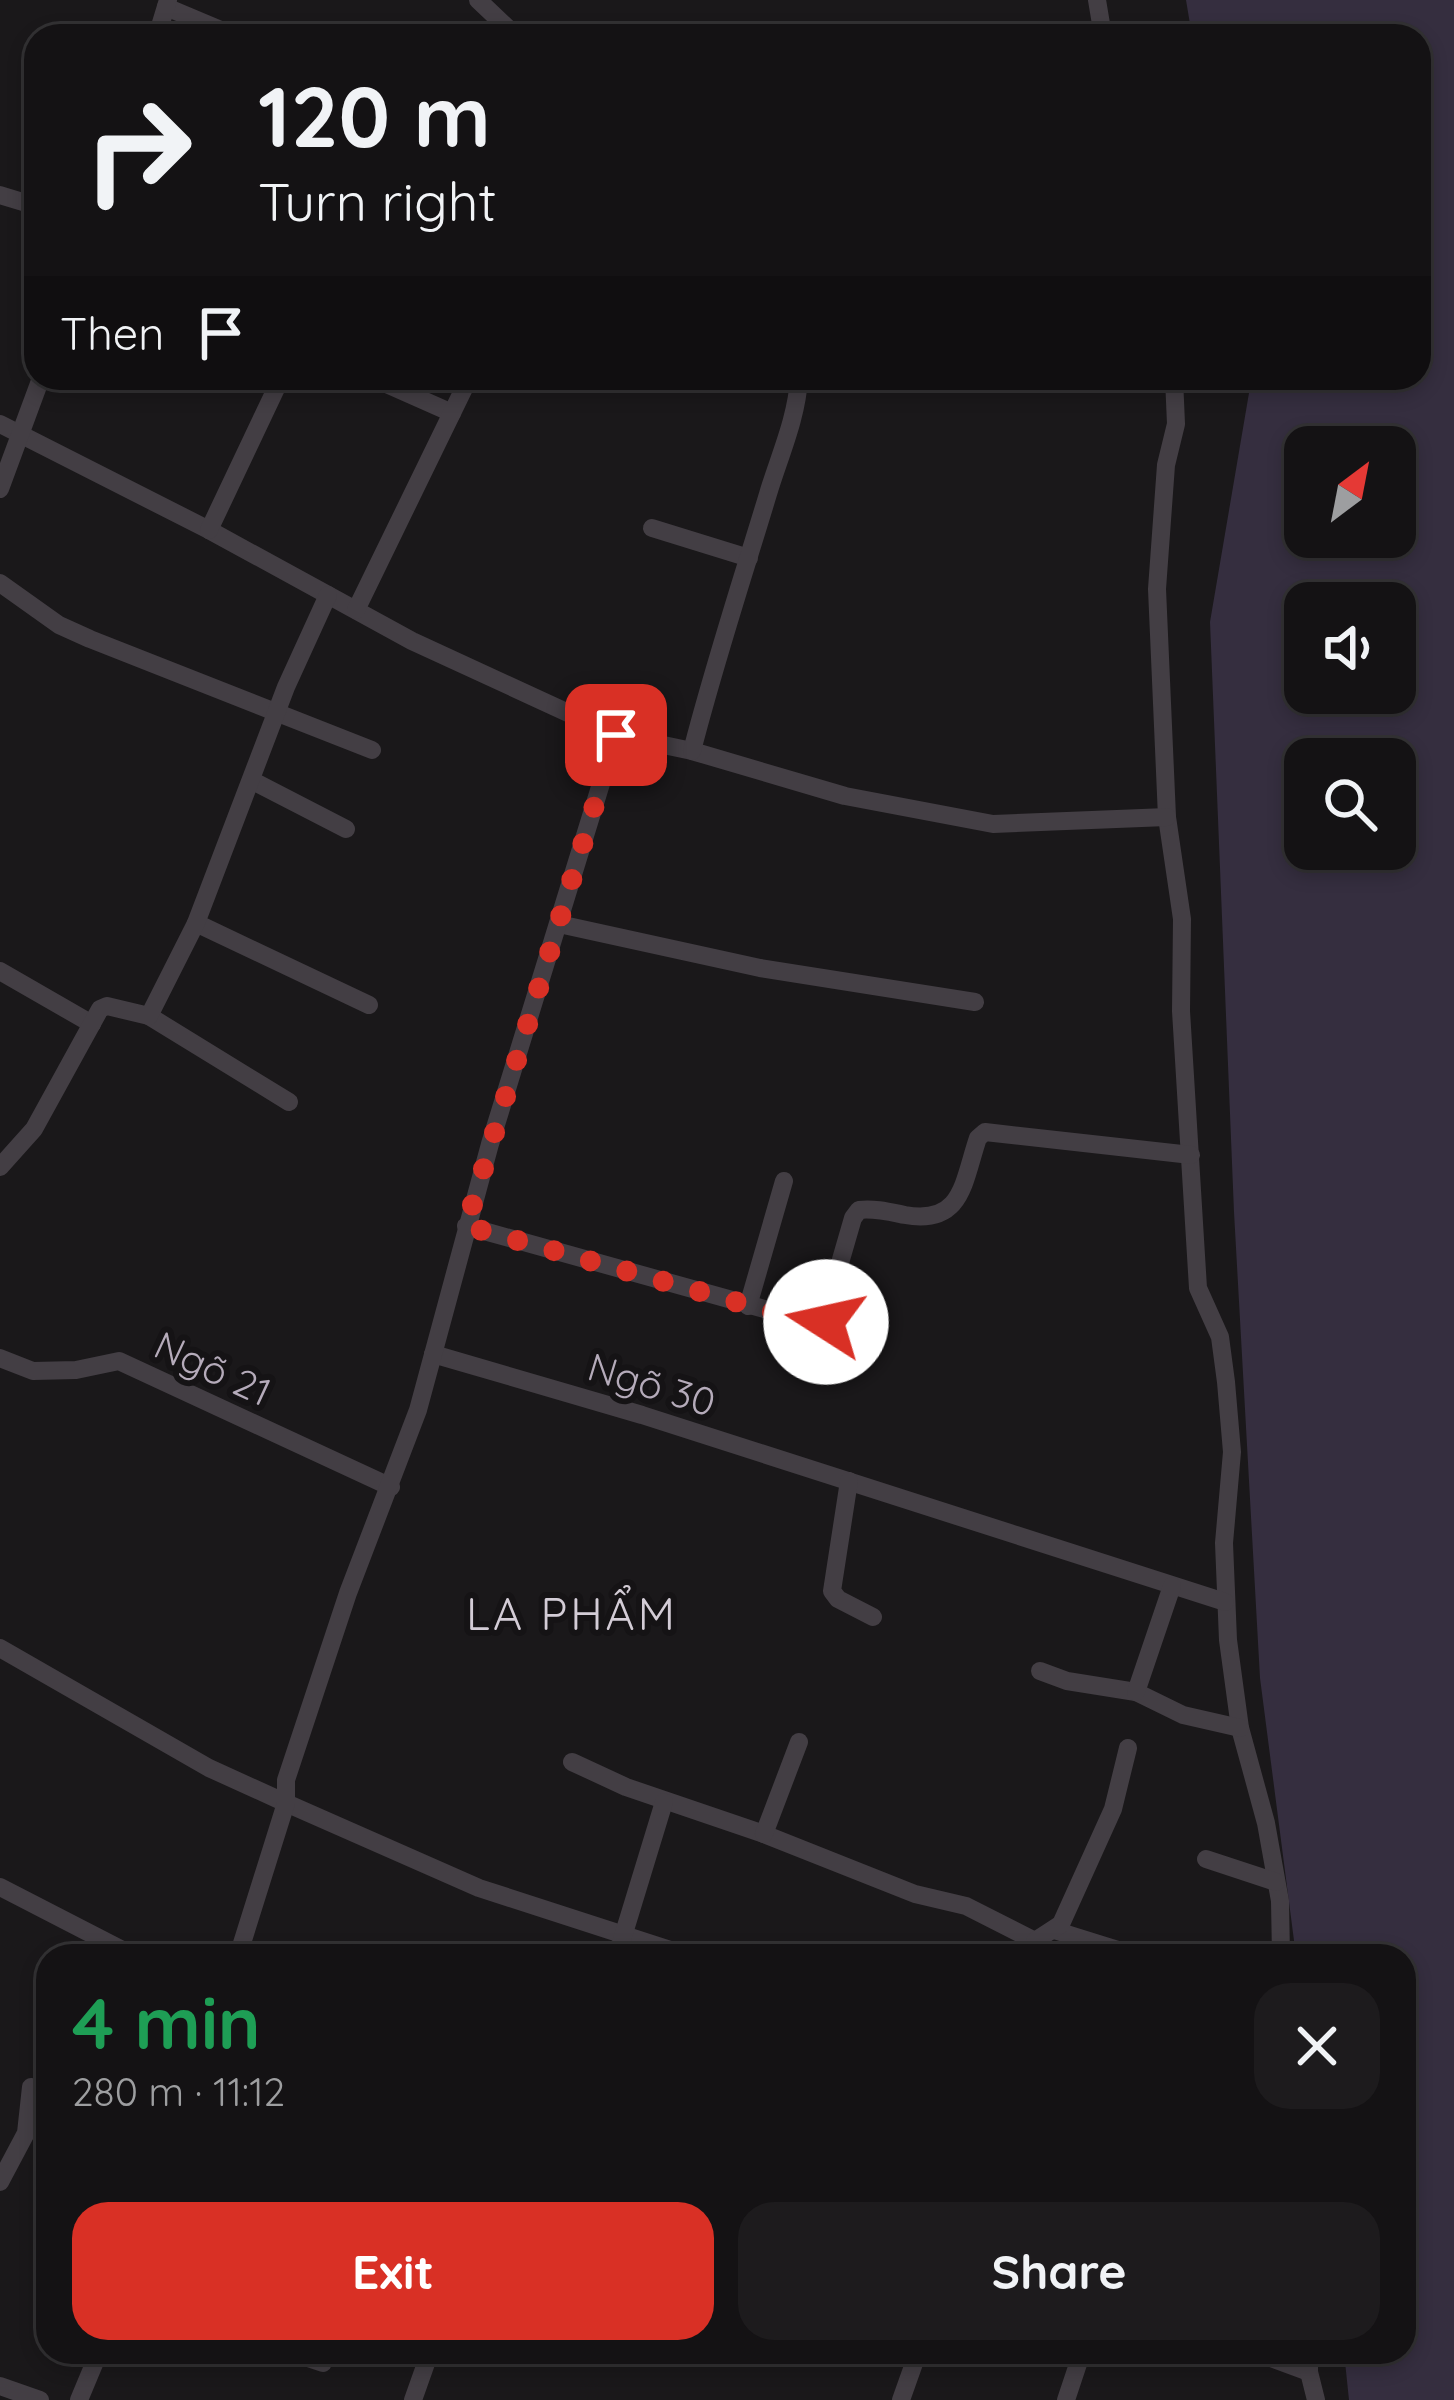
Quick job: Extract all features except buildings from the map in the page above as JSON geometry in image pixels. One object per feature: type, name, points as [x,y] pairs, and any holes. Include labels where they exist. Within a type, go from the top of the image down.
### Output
[{"type":"street","points":[[167,3],[211,24]]},
{"type":"street","points":[[0,489],[36,390]]},
{"type":"street","points":[[209,530],[275,390]]},
{"type":"street","points":[[400,390],[452,413]]},
{"type":"street","points":[[356,610],[463,390]]},
{"type":"street","points":[[692,751],[709,698],[708,683],[728,635],[797,390]]},
{"type":"street","points":[[1175,390],[1176,424],[1166,465],[1157,589],[1167,817],[1182,919],[1181,1011],[1198,1288],[1220,1337],[1232,1452],[1225,1602],[1240,1728],[1266,1823],[1276,1882],[1280,1944]]},
{"type":"street","points":[[0,424],[209,530],[412,641],[616,735],[692,751],[845,796],[993,824],[1167,817]]},
{"type":"street","points":[[652,528],[749,558]]},
{"type":"street","points":[[0,583],[59,625],[372,750]]},
{"type":"street","points":[[149,1016],[196,923],[328,596]]},
{"type":"street","points":[[242,1944],[286,1803],[286,1780],[348,1593],[391,1487],[433,1354],[466,1226],[616,735]]},
{"type":"street","points":[[254,781],[346,829]]},
{"type":"street","points":[[196,923],[369,1005]]},
{"type":"street","points":[[559,924],[760,968],[975,1002]]},
{"type":"street","points":[[0,971],[92,1024]]},
{"type":"street","points":[[0,1168],[34,1129],[100,1009],[107,1006],[149,1016],[289,1102]]},
{"type":"street","points":[[466,1226],[824,1324],[855,1214],[862,1208],[925,1218],[942,1215],[955,1205],[979,1138],[986,1132],[1191,1155]]},
{"type":"street","points":[[748,1306],[784,1181]]},
{"type":"street","name":"Ngõ 30","points":[[433,1354],[597,1401],[1225,1602]]},
{"type":"street","name":"Ngõ 21","points":[[0,1358],[33,1371],[76,1370],[119,1360],[391,1487]]},
{"type":"street","points":[[849,1481],[832,1591],[873,1617]]},
{"type":"street","points":[[1136,1692],[1172,1586]]},
{"type":"street","points":[[0,1648],[209,1768],[479,1888],[650,1944]]},
{"type":"street","points":[[1040,1672],[1136,1692],[1183,1715],[1240,1728]]},
{"type":"street","points":[[764,1834],[799,1742]]},
{"type":"street","points":[[1039,1944],[1054,1930],[1113,1809],[1128,1748]]},
{"type":"street","points":[[572,1762],[664,1802],[764,1834],[916,1894],[966,1906],[1026,1944]]},
{"type":"street","points":[[620,1944],[664,1802]]},
{"type":"street","points":[[1206,1859],[1276,1882]]},
{"type":"street","points":[[0,1887],[111,1944]]},
{"type":"street","points":[[1054,1930],[1099,1944]]},
{"type":"street","points":[[0,2182],[26,2133],[31,2087]]},
{"type":"street","points":[[79,2400],[94,2364]]},
{"type":"street","points":[[413,2400],[426,2364]]},
{"type":"street","points":[[901,2400],[914,2364]]},
{"type":"street","points":[[1066,2400],[1078,2364]]},
{"type":"street","points":[[1277,2364],[1311,2383]]},
{"type":"street","points":[[0,2386],[40,2400]]},
{"type":"shaded area","points":[[1186,0],[1454,0],[1454,2400],[1349,2400],[1345,2364],[1416,2364],[1416,1944],[1294,1944],[1260,1678],[1234,1212],[1210,622],[1249,390],[1431,390],[1431,24],[1190,24]]},
{"type":"district","name":"LA PHẨM","points":[[572,1613]]},
{"type":"route","points":[[616,735],[466,1226],[801,1320],[826,1322]]}]
